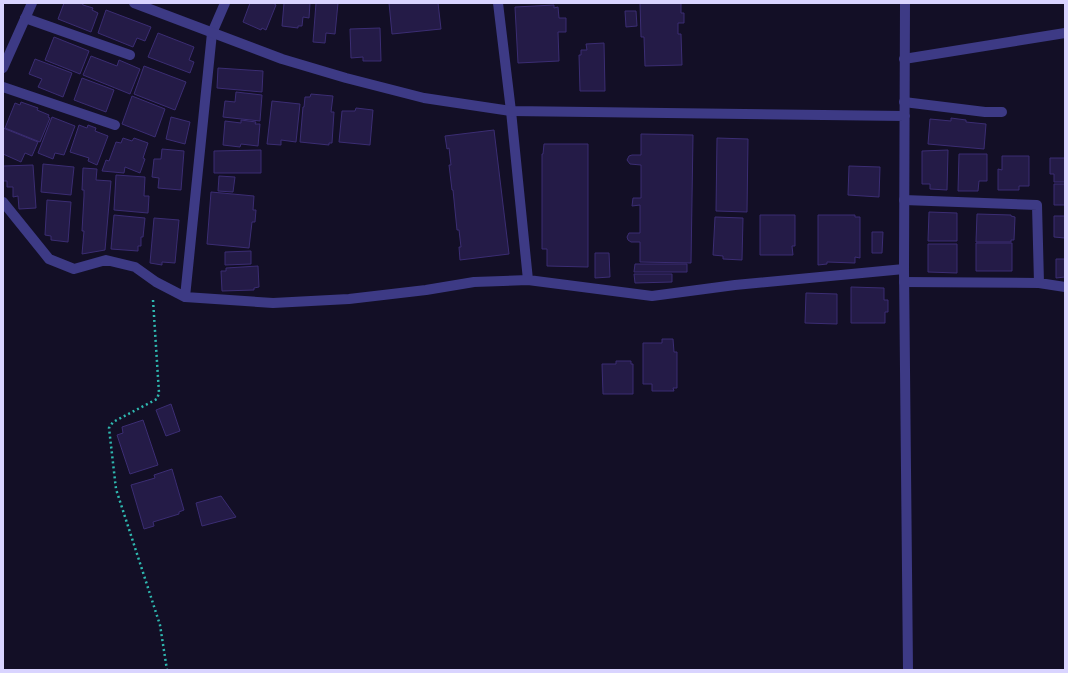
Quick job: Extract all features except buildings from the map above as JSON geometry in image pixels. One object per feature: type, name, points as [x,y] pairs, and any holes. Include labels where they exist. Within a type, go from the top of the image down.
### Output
[{"type":"street","points":[[3,68],[32,3]]},
{"type":"street","points":[[134,3],[212,34],[282,59],[346,78],[424,98],[511,111],[905,116]]},
{"type":"street","points":[[185,297],[212,34],[225,3]]},
{"type":"street","points":[[498,3],[511,111],[528,280]]},
{"type":"street","points":[[905,3],[904,282],[908,670]]},
{"type":"street","points":[[25,18],[130,55]]},
{"type":"street","points":[[904,59],[1065,33]]},
{"type":"street","points":[[3,87],[115,125]]},
{"type":"street","points":[[904,102],[977,111],[1002,112]]},
{"type":"street","points":[[904,200],[1037,205],[1039,283]]},
{"type":"street","points":[[3,202],[49,259],[74,269],[106,260],[135,266],[156,282],[185,297],[273,303],[349,299],[426,290],[474,282],[528,280],[652,296],[735,285],[904,269]]},
{"type":"street","points":[[904,282],[1039,283],[1065,286]]},
{"type":"path","points":[[156,282],[152,304],[159,394],[157,399],[113,422],[109,428],[116,489],[160,625],[166,670]]}]
